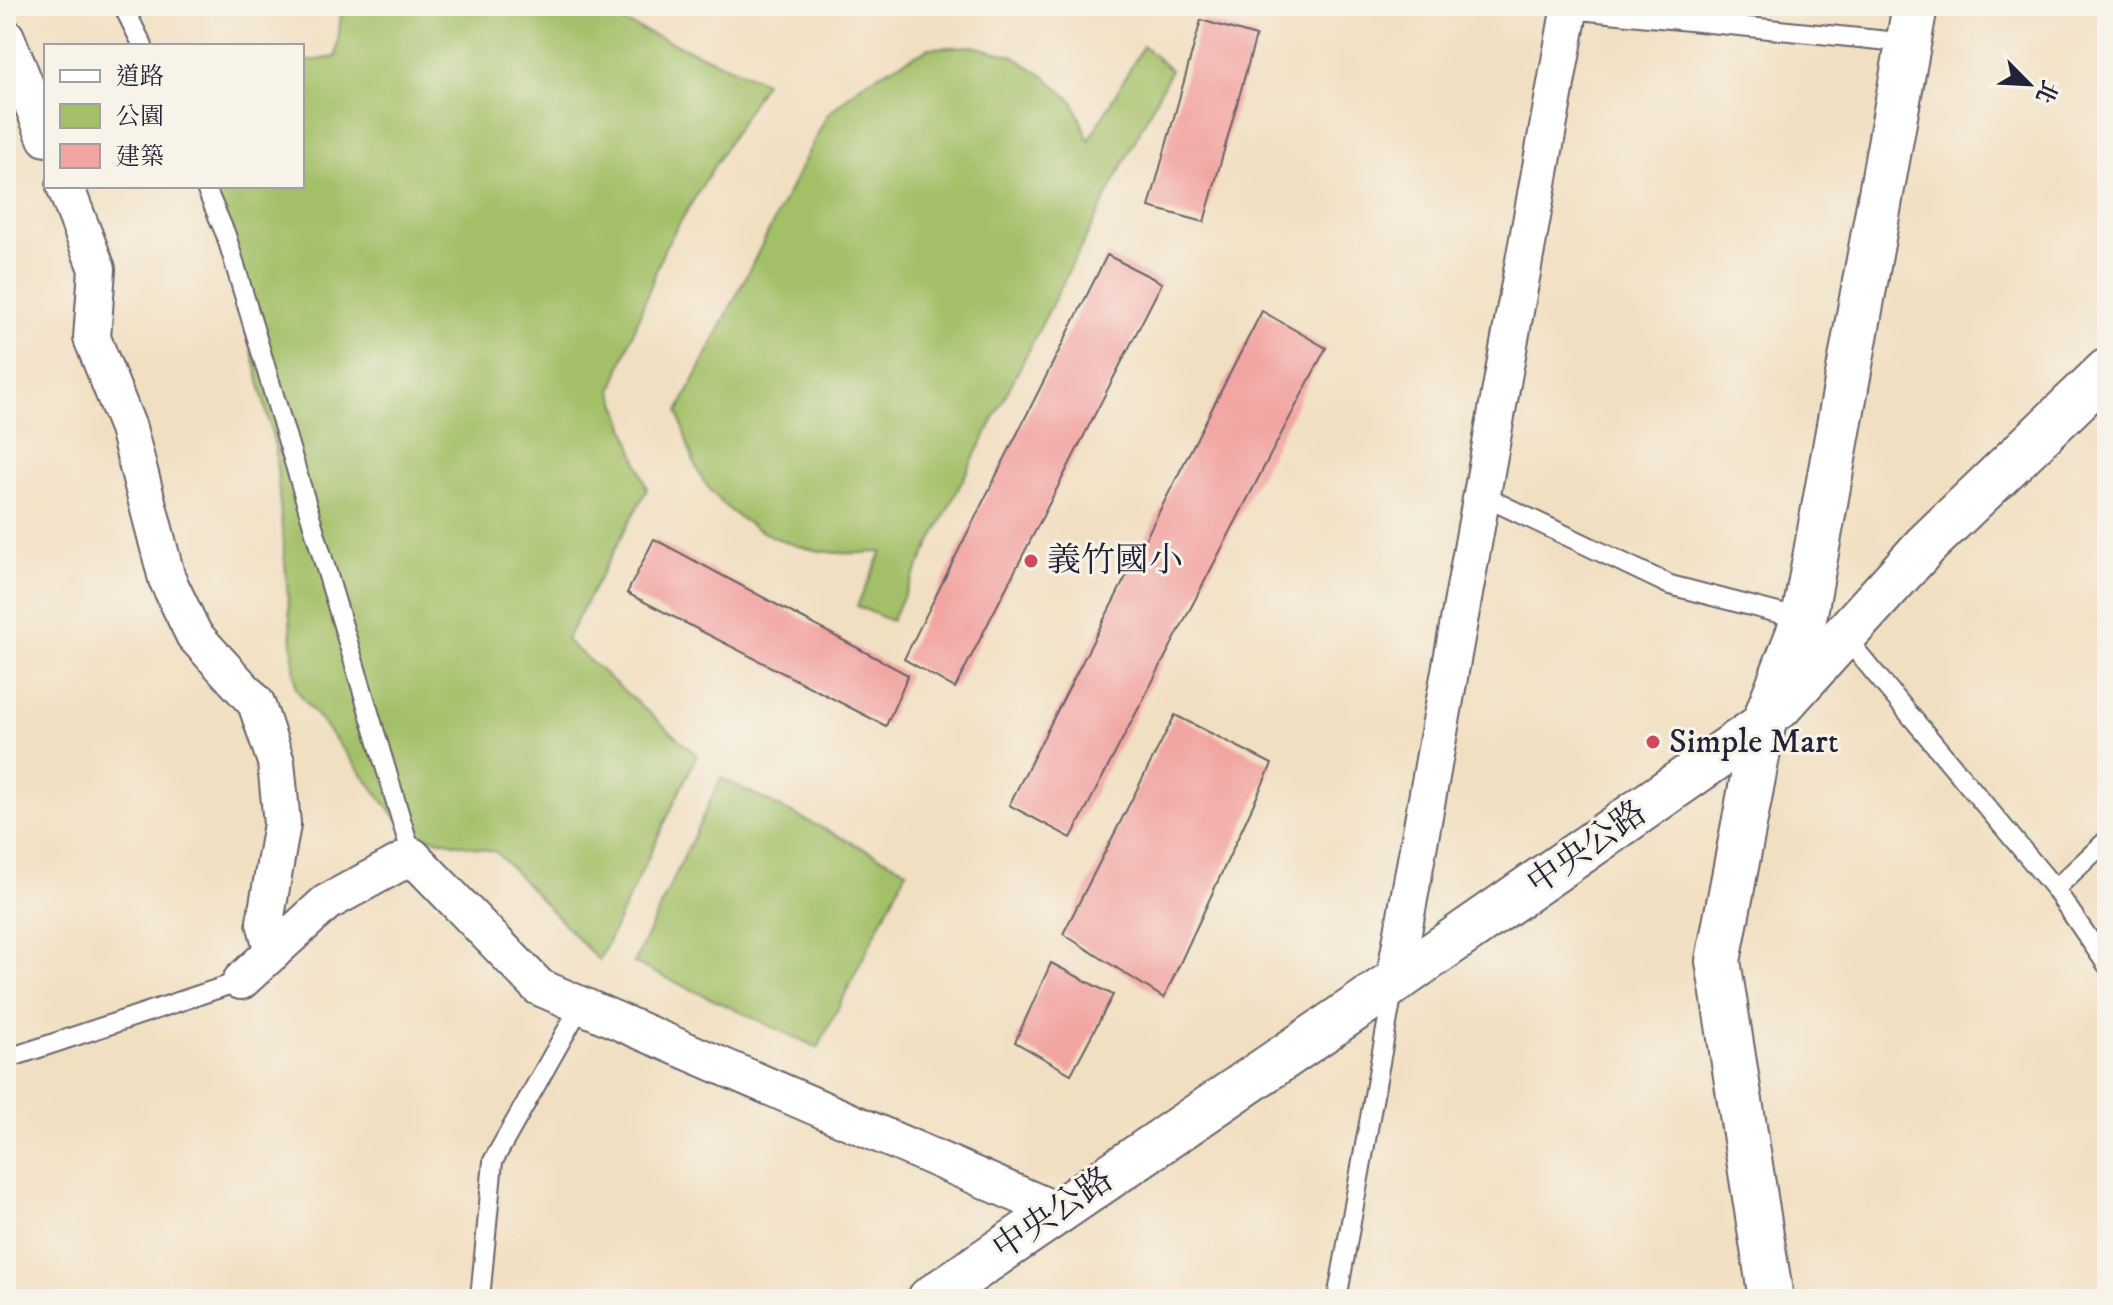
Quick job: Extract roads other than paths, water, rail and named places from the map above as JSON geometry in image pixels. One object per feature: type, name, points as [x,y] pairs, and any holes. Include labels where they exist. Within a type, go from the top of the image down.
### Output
[{"type":"main road","points":[[1824,628],[1912,24]]},
{"type":"main road","name":"中央公路","points":[[930,1299],[1763,725],[1824,628],[1926,545],[2107,371]]},
{"type":"main road","points":[[1763,725],[1718,961],[1771,1299]]},
{"type":"street","points":[[1394,982],[1569,7]]},
{"type":"street","points":[[6,37],[44,133]]},
{"type":"street","points":[[66,188],[97,269],[92,338],[128,428],[167,579],[194,635],[256,703],[276,762],[282,824],[265,922],[273,952]]},
{"type":"street","points":[[241,981],[326,903],[412,856],[539,987],[1057,1211]]},
{"type":"lane","points":[[123,6],[142,44]]},
{"type":"lane","points":[[1569,7],[1912,24]]},
{"type":"lane","points":[[206,188],[226,235],[412,856]]},
{"type":"lane","points":[[1481,495],[1670,585],[1824,628],[2055,889],[2107,965]]},
{"type":"lane","points":[[2055,889],[2107,840]]},
{"type":"lane","points":[[6,1059],[241,981]]},
{"type":"lane","points":[[1337,1299],[1394,982]]},
{"type":"lane","points":[[480,1299],[493,1161],[581,1005]]},
{"type":"place","name":"義竹國小","points":[[1031,561]]},
{"type":"place","name":"Simple Mart","points":[[1653,742]]}]
